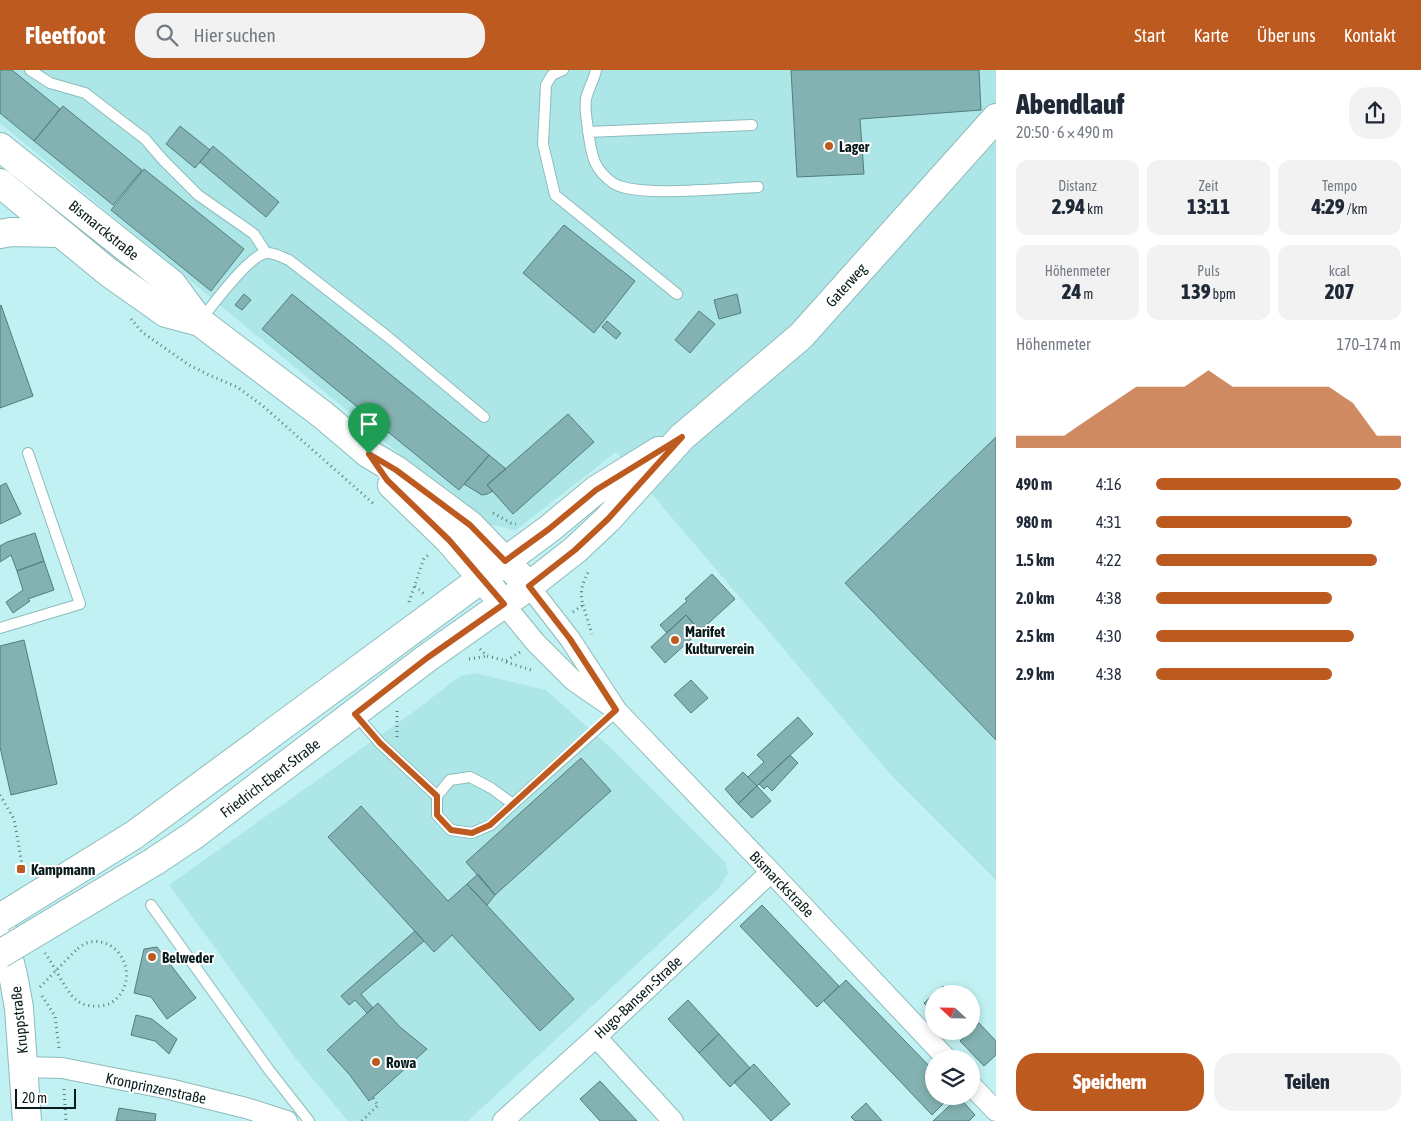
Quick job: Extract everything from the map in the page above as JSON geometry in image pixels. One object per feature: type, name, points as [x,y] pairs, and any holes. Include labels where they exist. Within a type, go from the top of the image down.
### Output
[{"type":"main road","name":"Gaterweg","points":[[529,586],[575,550],[608,519],[682,437],[801,336],[996,118]]},
{"type":"main road","name":"Bismarckstraße","points":[[0,146],[172,284],[200,322],[309,404],[369,454],[396,470],[470,525],[529,586]]},
{"type":"main road","name":"Bismarckstraße","points":[[0,183],[58,233],[108,272],[166,313],[200,322]]},
{"type":"main road","points":[[0,234],[11,232],[58,233]]},
{"type":"main road","name":"Gaterweg","points":[[505,561],[549,529],[596,490],[682,437]]},
{"type":"main road","name":"Bismarckstraße","points":[[369,454],[387,480],[443,534],[504,604]]},
{"type":"main road","points":[[0,919],[134,835],[505,561]]},
{"type":"main road","name":"Friedrich-Ebert-Straße","points":[[0,954],[33,936],[194,835],[427,658],[529,586]]},
{"type":"main road","name":"Kruppstraße","points":[[0,919],[17,992],[27,1121]]},
{"type":"street","name":"Bismarckstraße","points":[[529,586],[570,639],[616,710],[939,1050]]},
{"type":"street","name":"Bismarckstraße","points":[[504,604],[535,642],[574,681],[616,710]]},
{"type":"street","name":"Hugo-Bansen-Straße","points":[[503,1121],[596,1037],[771,872]]},
{"type":"street","points":[[596,1037],[673,1121]]},
{"type":"street","name":"Kronprinzenstraße","points":[[24,1067],[62,1068],[169,1089],[246,1108],[287,1121]]},
{"type":"street","points":[[980,1094],[996,1111]]},
{"type":"lane","points":[[30,70],[50,83],[85,93],[145,139],[198,195],[254,234],[266,253]]},
{"type":"lane","points":[[563,70],[552,75],[546,85],[543,144],[555,195],[677,294]]},
{"type":"lane","points":[[596,70],[586,99],[592,158],[599,170],[614,184],[628,189],[655,191],[758,187]]},
{"type":"lane","points":[[588,132],[752,125]]},
{"type":"lane","points":[[200,322],[252,261],[266,253],[274,254],[289,260],[388,337],[484,417]]},
{"type":"lane","points":[[0,628],[80,604],[28,453]]},
{"type":"lane","points":[[513,804],[491,788],[470,777],[450,780],[437,796],[437,815],[451,830],[472,833],[490,825],[616,710]]},
{"type":"lane","points":[[355,714],[380,743],[437,796]]},
{"type":"lane","points":[[151,905],[269,1070],[308,1121]]},
{"type":"path","points":[[124,312],[142,332],[189,365],[209,376],[237,387],[263,406],[381,509]]},
{"type":"path","points":[[424,558],[425,550]]},
{"type":"path","points":[[506,661],[538,672]]},
{"type":"path","points":[[397,711],[397,758]]},
{"type":"path","points":[[33,936],[73,997],[85,1006],[103,1006],[115,1001],[126,984],[127,971],[124,961],[118,952],[108,946],[90,942],[76,950],[37,989]]},
{"type":"path","points":[[62,1068],[66,1121]]},
{"type":"path","points":[[362,1121],[378,1105],[373,1098]]},
{"type":"shaded area","points":[[0,70],[996,70],[996,880],[891,775],[616,452],[516,530],[483,523],[0,123]]},
{"type":"shaded area","points":[[475,673],[546,690],[613,750],[725,862],[728,873],[719,888],[468,1121],[348,1121],[297,1060],[169,885],[419,708],[460,676]]},
{"type":"building","points":[[0,70],[12,70],[60,109],[34,141],[0,113]]},
{"type":"building","name":"Lager","points":[[791,70],[979,70],[981,110],[860,119],[864,174],[797,177]]},
{"type":"building","points":[[63,106],[142,170],[113,205],[34,141]]},
{"type":"building","points":[[180,126],[210,150],[195,168],[166,144]]},
{"type":"building","points":[[213,146],[279,202],[266,217],[200,162]]},
{"type":"building","points":[[144,169],[244,249],[211,291],[111,210]]},
{"type":"building","points":[[564,225],[635,281],[594,333],[523,273]]},
{"type":"building","points":[[244,294],[251,300],[242,310],[235,305]]},
{"type":"building","points":[[292,294],[489,455],[459,490],[262,329]]},
{"type":"building","points":[[737,294],[741,313],[719,319],[714,300]]},
{"type":"building","points":[[0,306],[33,396],[0,408]]},
{"type":"building","points":[[699,311],[715,324],[690,353],[675,340]]},
{"type":"building","points":[[607,321],[621,333],[616,339],[602,327]]},
{"type":"building","points":[[568,414],[594,442],[513,514],[487,485]]},
{"type":"building","points":[[996,437],[996,740],[845,583]]},
{"type":"building","points":[[489,455],[506,469],[487,485],[493,491],[482,495],[464,484]]},
{"type":"building","points":[[6,483],[21,514],[0,524],[0,486]]},
{"type":"building","points":[[35,533],[44,561],[17,571],[11,555],[0,562],[0,546]]},
{"type":"building","points":[[44,561],[54,590],[28,599],[30,601],[13,613],[6,602],[23,590],[17,571]]},
{"type":"building","points":[[712,574],[735,599],[700,631],[686,615],[667,633],[660,625],[687,601],[685,599]]},
{"type":"building","name":"Marifet Kulturverein","points":[[686,615],[700,631],[665,663],[651,647]]},
{"type":"building","points":[[24,640],[57,784],[11,795],[0,747],[0,646]]},
{"type":"building","points":[[691,680],[708,698],[691,713],[674,695]]},
{"type":"building","points":[[798,717],[813,734],[757,786],[748,777],[764,762],[757,755]]},
{"type":"building","points":[[790,755],[798,763],[772,791],[767,786],[764,789],[759,784]]},
{"type":"building","points":[[581,758],[611,791],[495,895],[466,862]]},
{"type":"building","points":[[743,772],[757,786],[738,804],[725,789]]},
{"type":"building","points":[[757,786],[771,801],[752,818],[738,804]]},
{"type":"building","points":[[361,806],[448,901],[467,884],[574,999],[540,1031],[452,935],[434,952],[328,837]]},
{"type":"building","points":[[478,874],[495,895],[487,905],[467,884]]},
{"type":"building","points":[[762,905],[839,986],[817,1007],[740,926]]},
{"type":"building","points":[[415,931],[424,941],[361,994],[373,1008],[367,1013],[355,1000],[349,1005],[341,996]]},
{"type":"building","points":[[157,947],[196,998],[167,1019],[151,997],[134,993],[144,949]]},
{"type":"building","points":[[846,980],[925,1062],[925,1105],[942,1105],[932,1115],[824,1001]]},
{"type":"building","points":[[688,1000],[719,1034],[699,1053],[668,1019]]},
{"type":"building","name":"Rowa","points":[[378,1003],[400,1027],[427,1049],[369,1101],[349,1074],[327,1050]]},
{"type":"building","points":[[136,1015],[152,1019],[177,1039],[169,1054],[155,1041],[131,1035]]},
{"type":"building","points":[[980,1024],[996,1041],[996,1055],[984,1066],[980,1062],[980,1050],[969,1050],[960,1041],[980,1040]]},
{"type":"building","points":[[719,1034],[750,1068],[730,1087],[699,1053]]},
{"type":"building","points":[[754,1064],[790,1104],[771,1121],[734,1082]]},
{"type":"building","points":[[600,1081],[637,1121],[600,1121],[580,1099]]},
{"type":"building","points":[[866,1103],[882,1121],[855,1121],[851,1117]]},
{"type":"building","points":[[950,1105],[966,1105],[975,1115],[969,1121],[933,1121]]},
{"type":"building","points":[[119,1108],[156,1114],[155,1121],[116,1121]]},
{"type":"place","name":"Lager","points":[[829,146]]},
{"type":"place","name":"Marifet Kulturverein","points":[[675,640]]},
{"type":"place","name":"Kampmann","points":[[21,869]]},
{"type":"place","name":"Belweder","points":[[152,957]]},
{"type":"place","name":"Rowa","points":[[376,1062]]},
{"type":"route","points":[[682,437],[608,519],[575,550],[529,586],[570,639],[616,710],[490,825],[472,833],[451,830],[437,815],[437,796],[380,743],[355,714],[427,658],[504,604],[449,540],[387,480],[369,454],[396,470],[470,525],[505,561],[549,529],[596,490],[682,437]]}]
